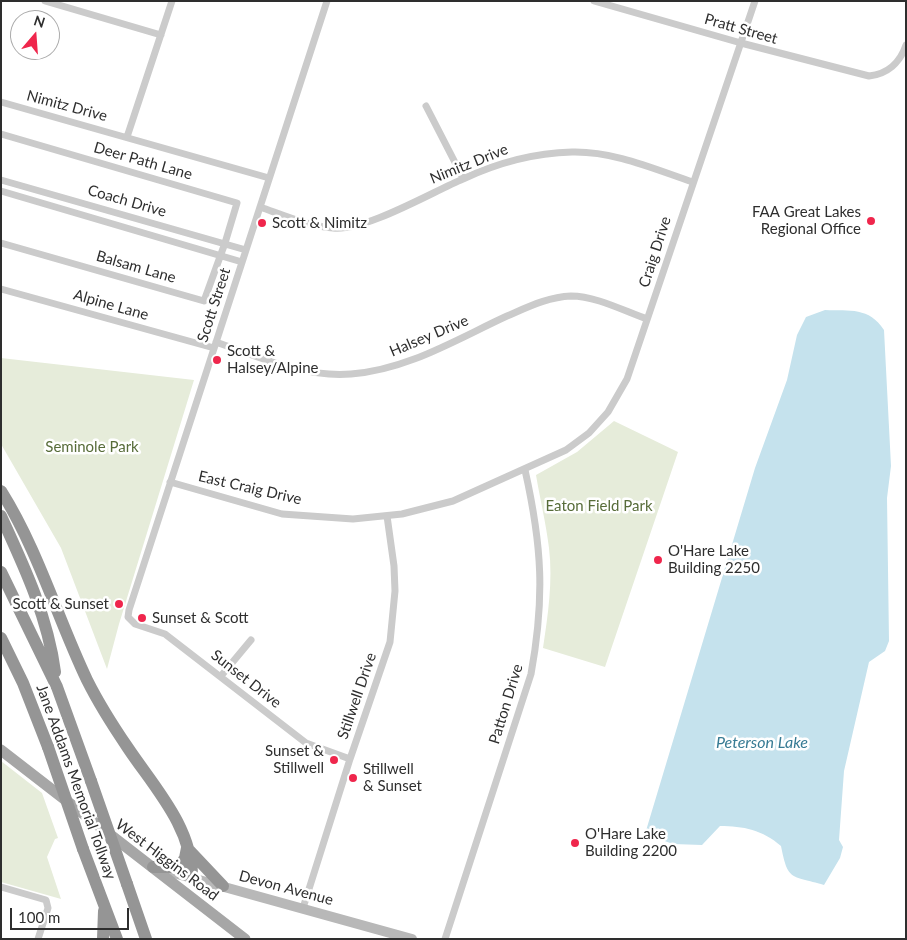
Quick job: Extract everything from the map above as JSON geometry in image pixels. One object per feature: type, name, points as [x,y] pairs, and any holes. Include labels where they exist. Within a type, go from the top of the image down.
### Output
[{"type":"highway","points":[[1,490],[29,540],[87,680],[129,749],[176,817],[191,858],[192,878]]},
{"type":"highway","name":"Jane Addams Memorial Tollway","points":[[1,516],[27,574],[51,640],[57,687]]},
{"type":"highway","name":"Jane Addams Memorial Tollway","points":[[1,572],[57,687],[146,939]]},
{"type":"highway","name":"Jane Addams Memorial Tollway","points":[[1,638],[23,684],[48,747],[116,939]]},
{"type":"highway","points":[[153,867],[179,867],[185,858],[187,848]]},
{"type":"highway","points":[[187,848],[223,886]]},
{"type":"highway","points":[[103,939],[104,904]]},
{"type":"main road","name":"West Higgins Road","points":[[1,750],[96,826],[153,867],[245,939]]},
{"type":"main road","name":"Devon Avenue","points":[[153,867],[412,939]]},
{"type":"main road","points":[[190,896],[192,878]]},
{"type":"street","points":[[44,1],[161,35]]},
{"type":"street","points":[[127,137],[172,1]]},
{"type":"street","name":"Scott Street","points":[[128,617],[128,610],[327,1]]},
{"type":"street","name":"Pratt Street","points":[[594,1],[740,44],[856,74],[882,75],[894,65],[906,45]]},
{"type":"street","name":"Craig Drive","points":[[525,470],[566,450],[589,433],[608,412],[627,379],[755,1]]},
{"type":"street","name":"Nimitz Drive","points":[[1,102],[269,178]]},
{"type":"street","points":[[426,106],[463,178]]},
{"type":"street","name":"Deer Path Lane","points":[[1,134],[237,203],[225,243]]},
{"type":"street","name":"Nimitz Drive","points":[[260,208],[312,224],[344,228],[388,214],[463,178],[499,164],[524,157],[574,152],[628,160],[693,182]]},
{"type":"street","name":"Coach Drive","points":[[1,180],[246,250]]},
{"type":"street","name":"Coach Drive","points":[[1,191],[242,262]]},
{"type":"street","name":"Balsam Lane","points":[[1,242],[204,301],[225,243]]},
{"type":"street","name":"Alpine Lane","points":[[1,289],[215,345]]},
{"type":"street","name":"Halsey Drive","points":[[215,345],[289,367],[313,372],[351,374],[393,367],[418,358],[546,299],[573,296],[595,301],[647,319]]},
{"type":"street","name":"East Craig Drive","points":[[170,482],[282,514],[353,519],[387,516],[453,501],[525,470]]},
{"type":"street","name":"Patton Drive","points":[[445,939],[531,674],[539,632],[540,547],[525,470]]},
{"type":"street","name":"Stillwell Drive","points":[[303,908],[350,759],[390,642],[395,590],[394,566],[387,516]]},
{"type":"street","name":"Sunset Drive","points":[[128,617],[135,624],[165,634],[306,743],[350,759]]},
{"type":"street","points":[[221,676],[251,640]]},
{"type":"street","points":[[1,887],[46,900],[48,908],[38,939]]},
{"type":"green space","name":"Seminole Park","points":[[1,358],[194,380],[107,669],[61,548],[1,444]]},
{"type":"green space","name":"Eaton Field Park","points":[[614,421],[678,452],[605,667],[543,648],[549,598],[550,560],[536,475],[577,452]]},
{"type":"green space","points":[[1,761],[42,793],[58,838],[55,839],[47,857],[61,899],[1,882]]},
{"type":"water","name":"Peterson Lake","points":[[825,310],[851,311],[865,314],[872,317],[884,330],[891,466],[887,498],[889,641],[885,651],[869,662],[844,771],[839,840],[843,847],[840,858],[824,885],[798,878],[789,872],[781,846],[767,836],[752,830],[720,826],[702,845],[673,844],[645,834],[755,468],[787,380],[797,335],[806,317]]},
{"type":"place","name":"FAA Great Lakes Regional Office","points":[[871,221]]},
{"type":"place","name":"Scott & Nimitz","points":[[262,223]]},
{"type":"place","name":"Scott & Halsey/Alpine","points":[[217,360]]},
{"type":"place","name":"O'Hare Lake Building 2250","points":[[658,560]]},
{"type":"place","name":"Scott & Sunset","points":[[119,604]]},
{"type":"place","name":"Sunset & Scott","points":[[142,618]]},
{"type":"place","name":"Sunset & Stillwell","points":[[334,760]]},
{"type":"place","name":"Stillwell & Sunset","points":[[353,778]]},
{"type":"place","name":"O'Hare Lake Building 2200","points":[[575,843]]}]
